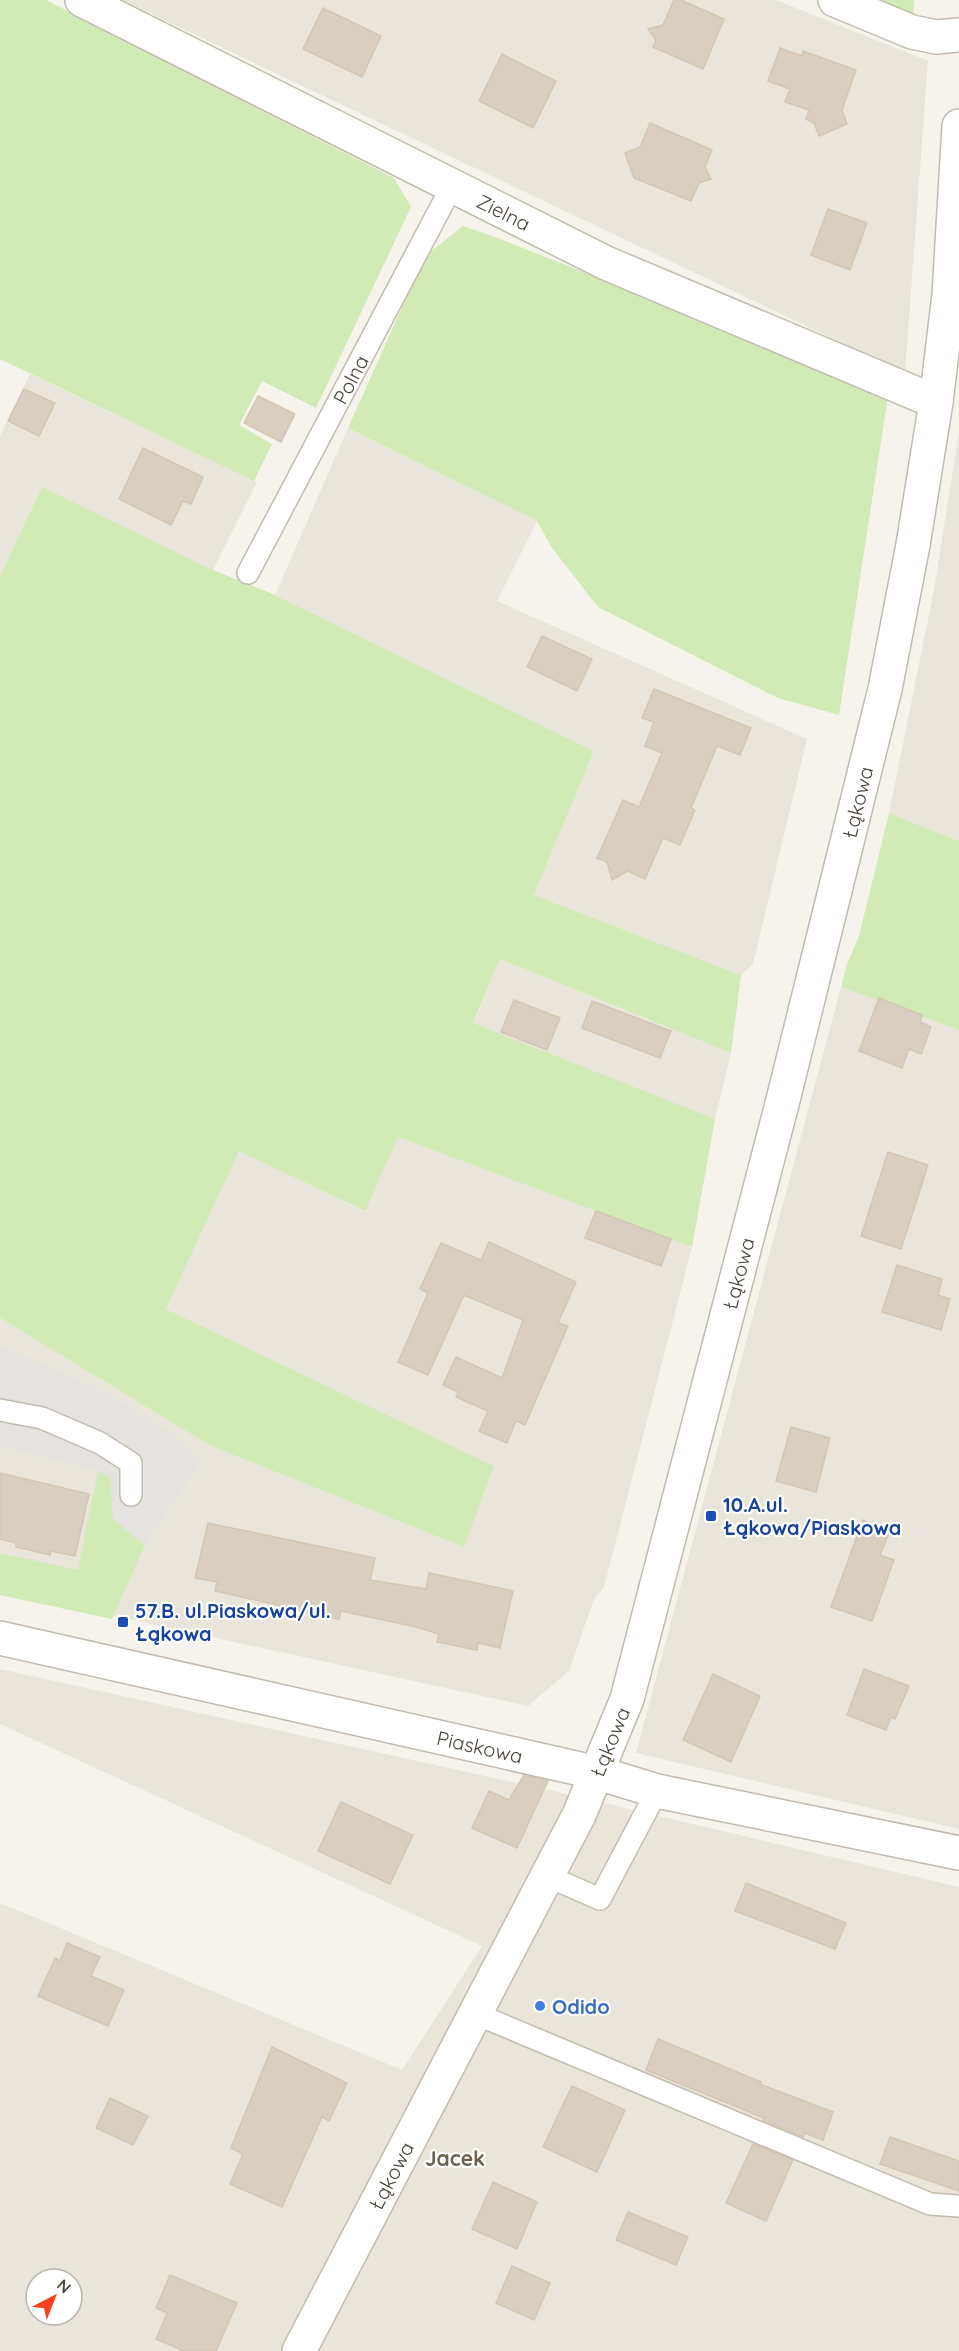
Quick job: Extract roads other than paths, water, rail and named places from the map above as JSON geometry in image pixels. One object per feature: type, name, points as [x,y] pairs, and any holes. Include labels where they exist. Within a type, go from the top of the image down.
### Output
[{"type":"street","name":"Zielna","points":[[82,0],[606,263],[936,402]]},
{"type":"street","points":[[835,0],[912,32],[936,37],[959,35]]},
{"type":"street","name":"Łąkowa","points":[[298,2351],[547,1876],[598,1773],[627,1699],[783,1100],[875,733],[910,558],[936,402],[949,295],[959,126]]},
{"type":"street","name":"Piaskowa","points":[[0,1638],[598,1773],[657,1791],[959,1853]]},
{"type":"lane","name":"Polna","points":[[248,573],[452,186]]},
{"type":"lane","points":[[0,1410],[42,1418],[100,1443],[131,1463],[130,1495]]},
{"type":"lane","points":[[547,1876],[600,1899],[657,1791]]},
{"type":"lane","points":[[476,2014],[930,2204],[959,2206]]},
{"type":"place","name":"10.A.ul. Łąkowa/Piaskowa","points":[[711,1516]]},
{"type":"place","name":"57.B. ul.Piaskowa/ul. Łąkowa","points":[[123,1622]]},
{"type":"place","name":"Odido","points":[[540,2006]]},
{"type":"district","name":"Jacek","points":[[455,2158]]}]
